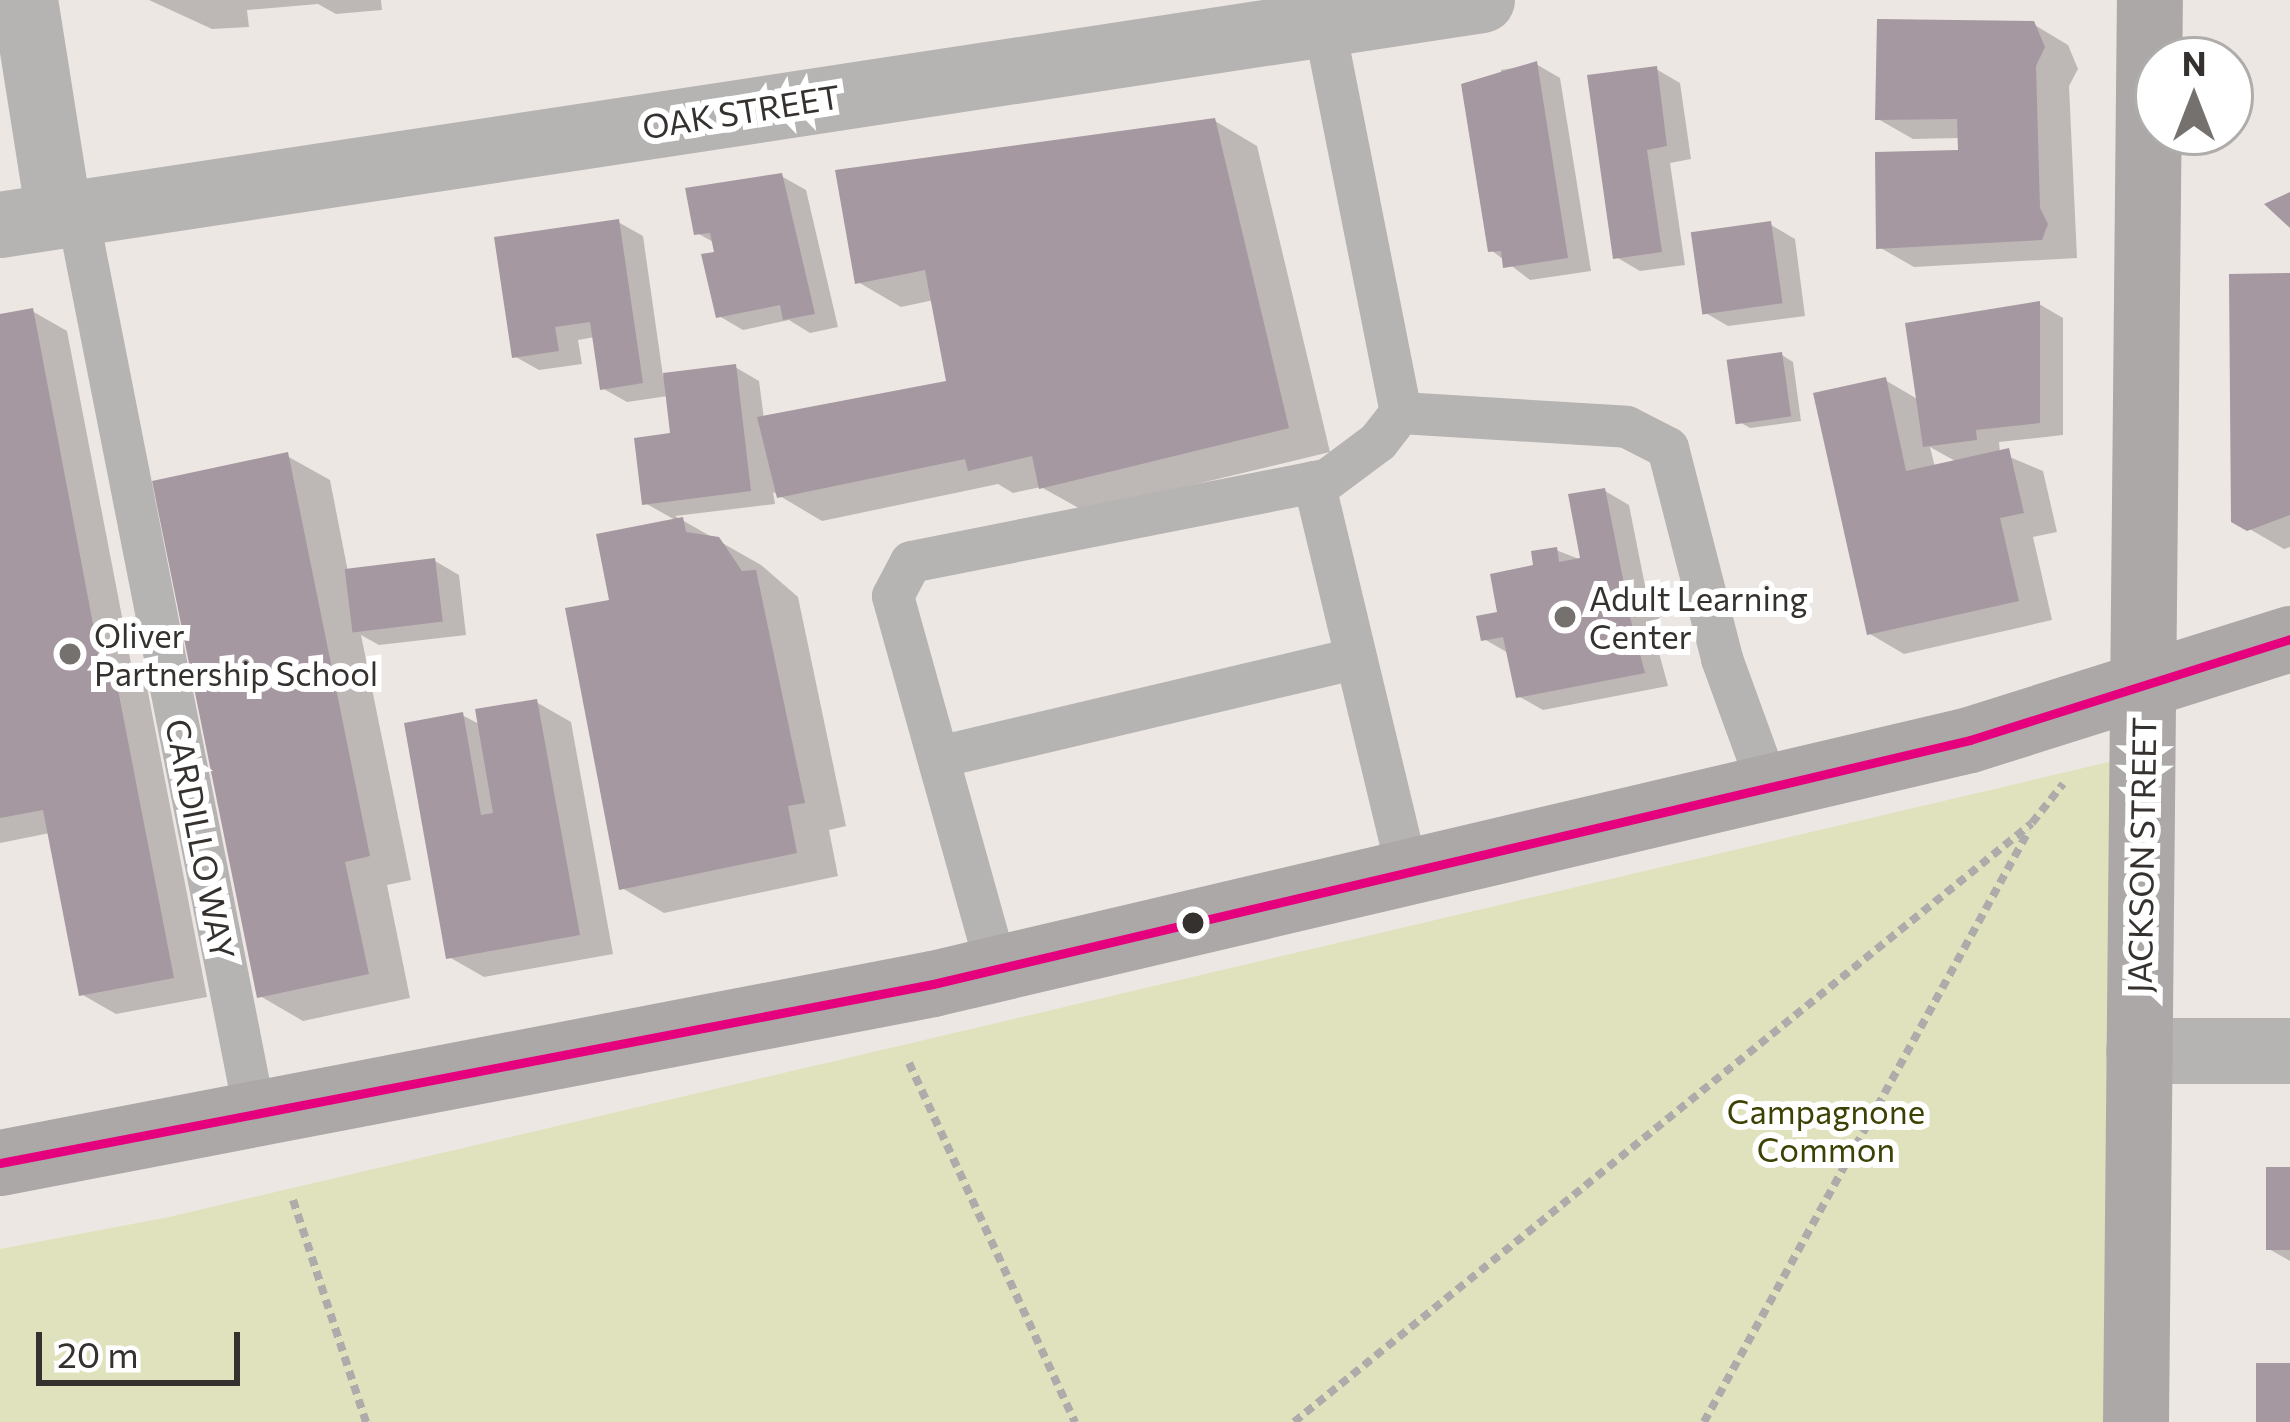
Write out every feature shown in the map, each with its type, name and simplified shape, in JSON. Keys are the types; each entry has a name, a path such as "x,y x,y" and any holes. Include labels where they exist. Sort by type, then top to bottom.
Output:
{"main road":[{"name":"JACKSON STREET","path":"2136,1422 2150,0"},
{"path":"0,1163 997,969 1970,740 2290,639"}],"street":[{"path":"25,0 45,217"},
{"name":"OAK STREET","path":"45,217 1482,0"},
{"path":"2139,1051 2290,1051"}],"lane":[{"path":"997,969 893,596 911,562 1314,482 1378,442 1401,412 1324,24"},
{"name":"CARDILLO WAY","path":"45,217 255,1114"},
{"path":"1401,412 1627,428 1668,448 1722,659 1769,788"},
{"path":"1314,482 1408,873"},
{"path":"938,757 1354,659"}],"path":[{"path":"1703,1422 2032,823 2077,767"},
{"path":"1294,1422 2032,823"},
{"path":"909,1063 1075,1422"},
{"path":"292,1200 366,1422"}],"green space":[{"name":"Campagnone Common","path":"2122,759 2115,1422 0,1422 0,1249 169,1217"}],"building":[{"path":"1877,19 2034,21 2045,47 2036,66 2040,208 2048,224 2042,240 1876,249 1875,152 1958,150 1957,119 1875,120"},
{"path":"1537,61 1568,258 1503,268 1501,251 1488,252 1461,84"},
{"path":"1657,66 1667,146 1647,150 1662,252 1613,259 1587,75"},
{"path":"1215,118 1289,428 1039,489 1032,456 968,471 965,459 777,498 757,417 946,381 925,270 855,284 835,170"},
{"path":"782,173 815,314 783,320 780,305 716,318 701,254 714,252 710,233 694,235 685,188"},
{"path":"2290,192 2290,228 2264,204"},
{"path":"619,219 643,383 600,390 590,322 555,327 559,351 512,358 494,237"},
{"path":"1771,221 1783,303 1702,314 1691,232"},
{"path":"2290,273 2290,515 2247,531 2231,522 2229,274"},
{"path":"2040,301 2040,423 1976,430 1977,440 1923,447 1905,323"},
{"path":"33,308 101,666 113,664 174,978 79,996 43,810 0,818 0,314"},
{"path":"1782,352 1791,416 1736,424 1727,360"},
{"path":"736,364 751,491 642,505 634,438 670,433 663,373"},
{"path":"1886,377 1906,471 2009,448 2024,513 2000,518 2019,601 1867,635 1813,393"},
{"path":"288,452 370,856 345,862 369,974 257,998 152,481"},
{"path":"1605,488 1624,584 1642,596 1629,613 1645,673 1516,698 1503,637 1481,641 1476,616 1497,612 1490,574 1533,565 1531,551 1557,547 1559,562 1580,558 1568,494"},
{"path":"683,517 686,532 719,537 742,571 756,570 805,803 788,806 797,853 619,890 565,608 609,600 596,534"},
{"path":"435,558 443,622 352,633 345,569"},
{"path":"537,699 580,935 446,959 404,723 463,712 481,815 493,813 475,709"},
{"path":"2266,1167 2290,1167 2290,1250 2266,1250"},
{"path":"2256,1363 2290,1363 2290,1422 2256,1422"}],"transit line":[{"path":"0,1163 933,984 1970,740 2290,639"}],"place":[{"name":"Adult Learning Center","path":"1565,617"},
{"name":"Oliver Partnership School","path":"70,654"}]}
